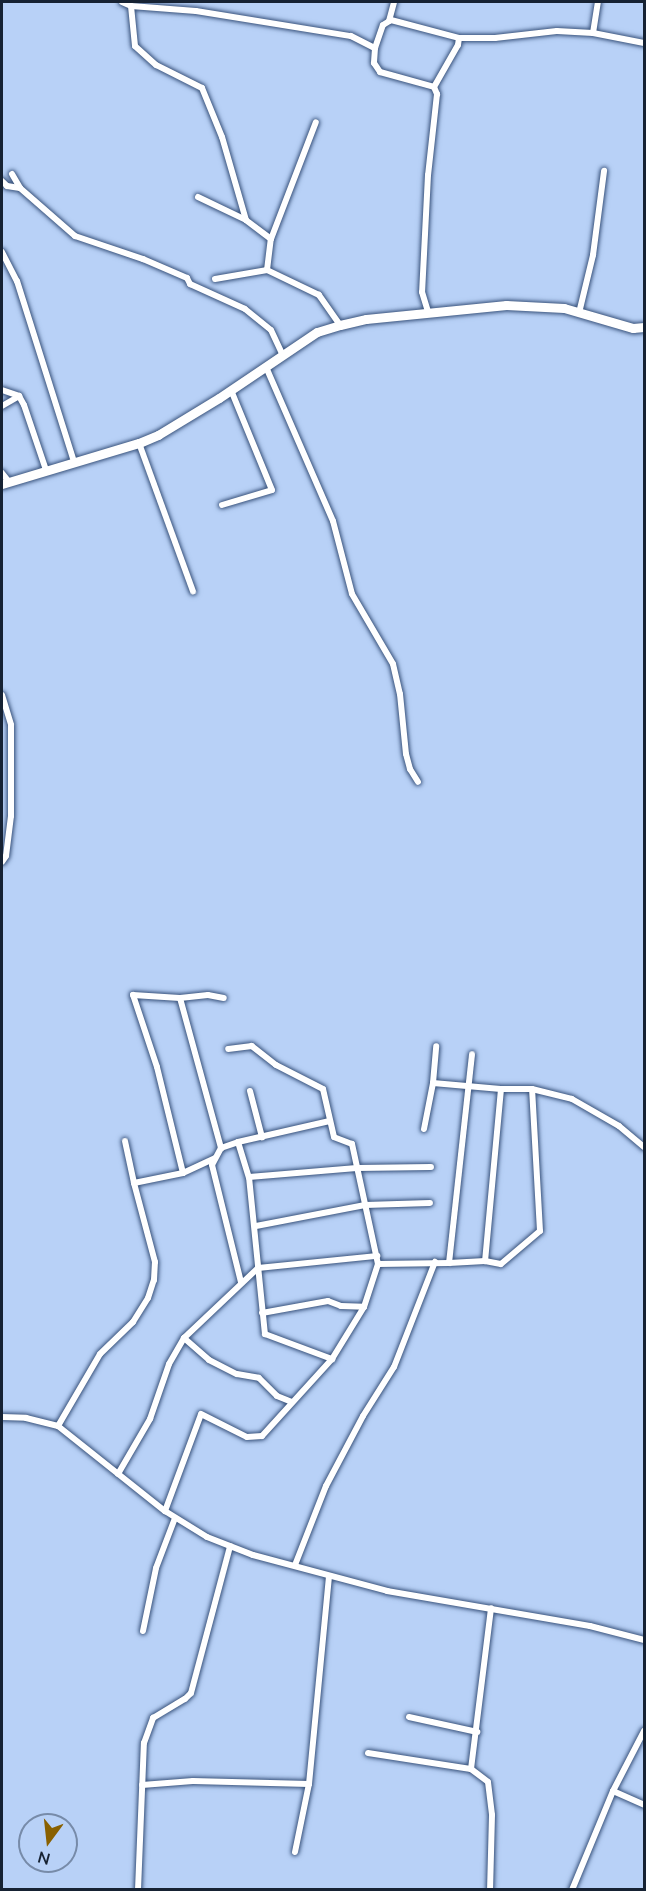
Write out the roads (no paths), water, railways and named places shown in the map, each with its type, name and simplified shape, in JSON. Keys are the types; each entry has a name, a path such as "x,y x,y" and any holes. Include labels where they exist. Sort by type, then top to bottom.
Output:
{"main road":[{"path":"5,483 139,443 231,390 317,332 340,325 428,312 506,305 564,308 633,328 645,327"}],"street":[{"path":"122,2 131,6 196,11 351,36 375,48"},
{"path":"394,2 389,21 383,25 375,48 374,63 380,72 434,87"},
{"path":"593,33 598,2"},
{"path":"131,6 135,46 156,65 202,88 222,137 246,220"},
{"path":"389,21 459,38 495,38 557,31 593,33 645,43"},
{"path":"434,87 458,45 459,38"},
{"path":"428,312 422,292 428,175 437,94 434,87"},
{"path":"267,270 271,239 316,122"},
{"path":"579,313 593,255 604,171"},
{"path":"12,174 20,188 75,236 143,259 187,278 190,284 245,309 271,330 283,356"},
{"path":"2,181 8,186 20,188"},
{"path":"198,198 246,220 271,239"},
{"path":"2,252 17,281 74,462"},
{"path":"215,279 267,270 319,295 340,325"},
{"path":"266,367 333,521 352,594 393,664 400,694 406,754 410,769 418,782"},
{"path":"2,390 19,396"},
{"path":"222,505 272,490 231,390"},
{"path":"2,406 19,396"},
{"path":"19,396 46,470"},
{"path":"139,443 193,591"},
{"path":"2,473 5,483"},
{"path":"2,695 11,725 11,816 6,856 2,862"},
{"path":"183,1173 157,1067 133,995 180,998 207,995 224,998"},
{"path":"180,998 221,1148"},
{"path":"165,1511 201,1414 247,1437 262,1436 332,1359 364,1307 378,1264 352,1144 334,1137 323,1089 276,1065 252,1046 228,1050"},
{"path":"424,1129 433,1083 436,1046"},
{"path":"449,1263 472,1054"},
{"path":"433,1083 501,1089 532,1089 572,1099 620,1126 645,1148"},
{"path":"485,1261 501,1089"},
{"path":"378,1264 485,1261 501,1264 540,1231 532,1089"},
{"path":"250,1091 262,1137"},
{"path":"241,1282 212,1165 216,1157 221,1148 238,1142 330,1121"},
{"path":"58,1426 100,1354 133,1322 148,1298 154,1280 155,1262 125,1141"},
{"path":"238,1142 249,1177 256,1226 265,1334 332,1359"},
{"path":"134,1183 183,1173 216,1157"},
{"path":"249,1177 357,1168 431,1167"},
{"path":"256,1226 365,1205 430,1203"},
{"path":"118,1474 150,1419 169,1364 184,1338 241,1282 258,1268 377,1256"},
{"path":"295,1565 326,1486 363,1416 394,1367 435,1262"},
{"path":"262,1313 328,1301 340,1306 364,1307"},
{"path":"184,1338 209,1360 237,1374 259,1378 277,1396 292,1402"},
{"path":"2,1417 27,1418 58,1426 175,1518 207,1537 253,1556 295,1565 329,1577 440,1602 491,1608 590,1626 645,1640"},
{"path":"143,1631 156,1568 175,1518"},
{"path":"138,1890 144,1743 153,1718 185,1700 191,1693 230,1546"},
{"path":"295,1852 309,1784 329,1577"},
{"path":"471,1769 491,1608"},
{"path":"409,1717 477,1732"},
{"path":"572,1890 613,1791 645,1731"},
{"path":"368,1753 471,1769 488,1782 492,1815 489,1890"},
{"path":"142,1785 193,1781 309,1784"},
{"path":"613,1791 645,1805"}]}
